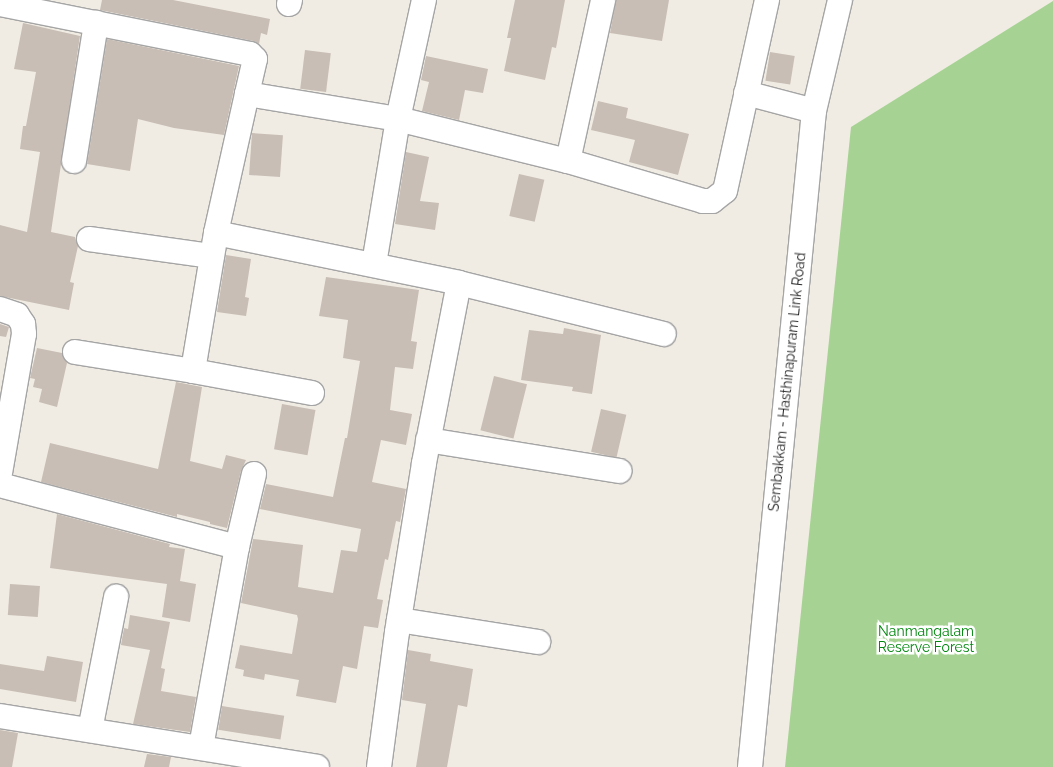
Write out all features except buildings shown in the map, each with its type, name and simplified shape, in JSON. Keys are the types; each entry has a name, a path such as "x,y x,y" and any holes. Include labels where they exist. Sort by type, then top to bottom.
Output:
{"street":[{"path":"374,264 398,120 424,0"},
{"path":"568,162 603,0"},
{"path":"247,94 398,120 568,162 702,201 712,201 725,191 767,0"},
{"name":"Sembakkam - Hasthinapuram Link Road","path":"750,767 814,111 840,0"},
{"path":"0,4 250,54 255,59 214,244 193,372"},
{"path":"74,161 96,23"},
{"path":"746,93 814,111"},
{"path":"89,238 214,244 374,264 664,334"},
{"path":"379,767 399,620 428,440 459,283"},
{"path":"0,309 16,315 23,324 24,334 0,473"},
{"path":"75,352 312,393"},
{"path":"428,440 620,471"},
{"path":"201,747 237,547 254,474"},
{"path":"0,485 237,547"},
{"path":"90,730 116,597"},
{"path":"399,620 538,642"},
{"path":"0,716 317,767"}],"green space":[{"name":"Nanmangalam Reserve Forest","path":"1053,1 1053,767 785,767 851,127"}]}
